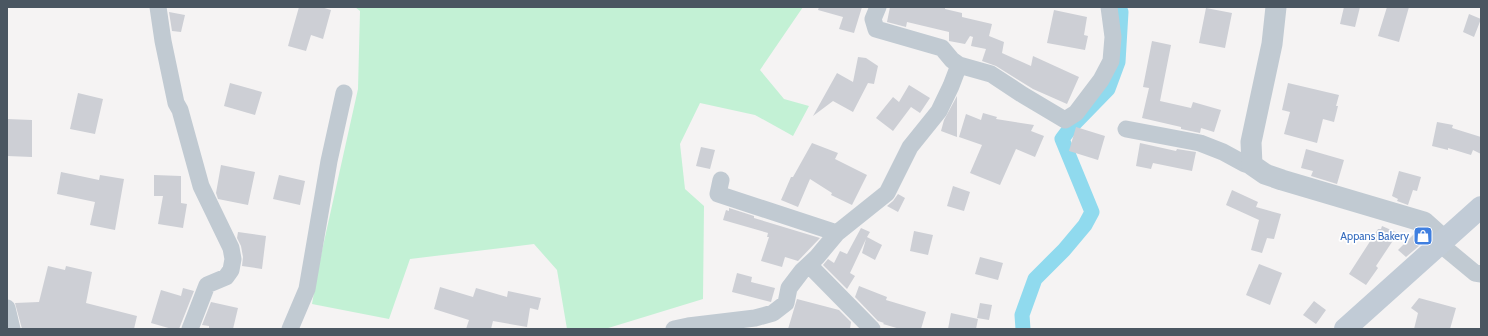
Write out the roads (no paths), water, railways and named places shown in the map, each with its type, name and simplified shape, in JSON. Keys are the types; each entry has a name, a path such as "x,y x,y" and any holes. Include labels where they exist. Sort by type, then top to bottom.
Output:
{"main road":[{"path":"1345,329 1481,207"}],"street":[{"path":"158,7 162,41 176,103 180,110 201,186 231,248 233,259 231,270 226,277 207,285 190,329"},
{"path":"878,7 873,19 876,29 942,48 958,65 991,74 1065,120 1073,116 1101,80 1111,61 1113,37 1109,7"},
{"path":"1252,165 1251,142 1272,44 1276,7"},
{"path":"674,329 688,326 744,324 773,313 786,303 789,288 802,271 837,233 887,193 910,147 939,111 951,86 958,65"},
{"path":"290,329 307,289 329,161 344,93"},
{"path":"1126,129 1200,143 1223,152 1245,164 1252,165 1265,174 1282,180 1424,222 1442,242 1475,273 1481,274"},
{"path":"721,180 718,194 837,233"},
{"path":"809,265 872,329"},
{"path":"7,308 12,329"}],"waterway":[{"path":"1023,329 1022,315 1035,279 1064,250 1085,225 1092,212 1062,139 1071,127 1108,89 1118,62 1121,12 1119,7"}],"place":[{"name":"Appans Bakery","path":"1423,236"}]}
